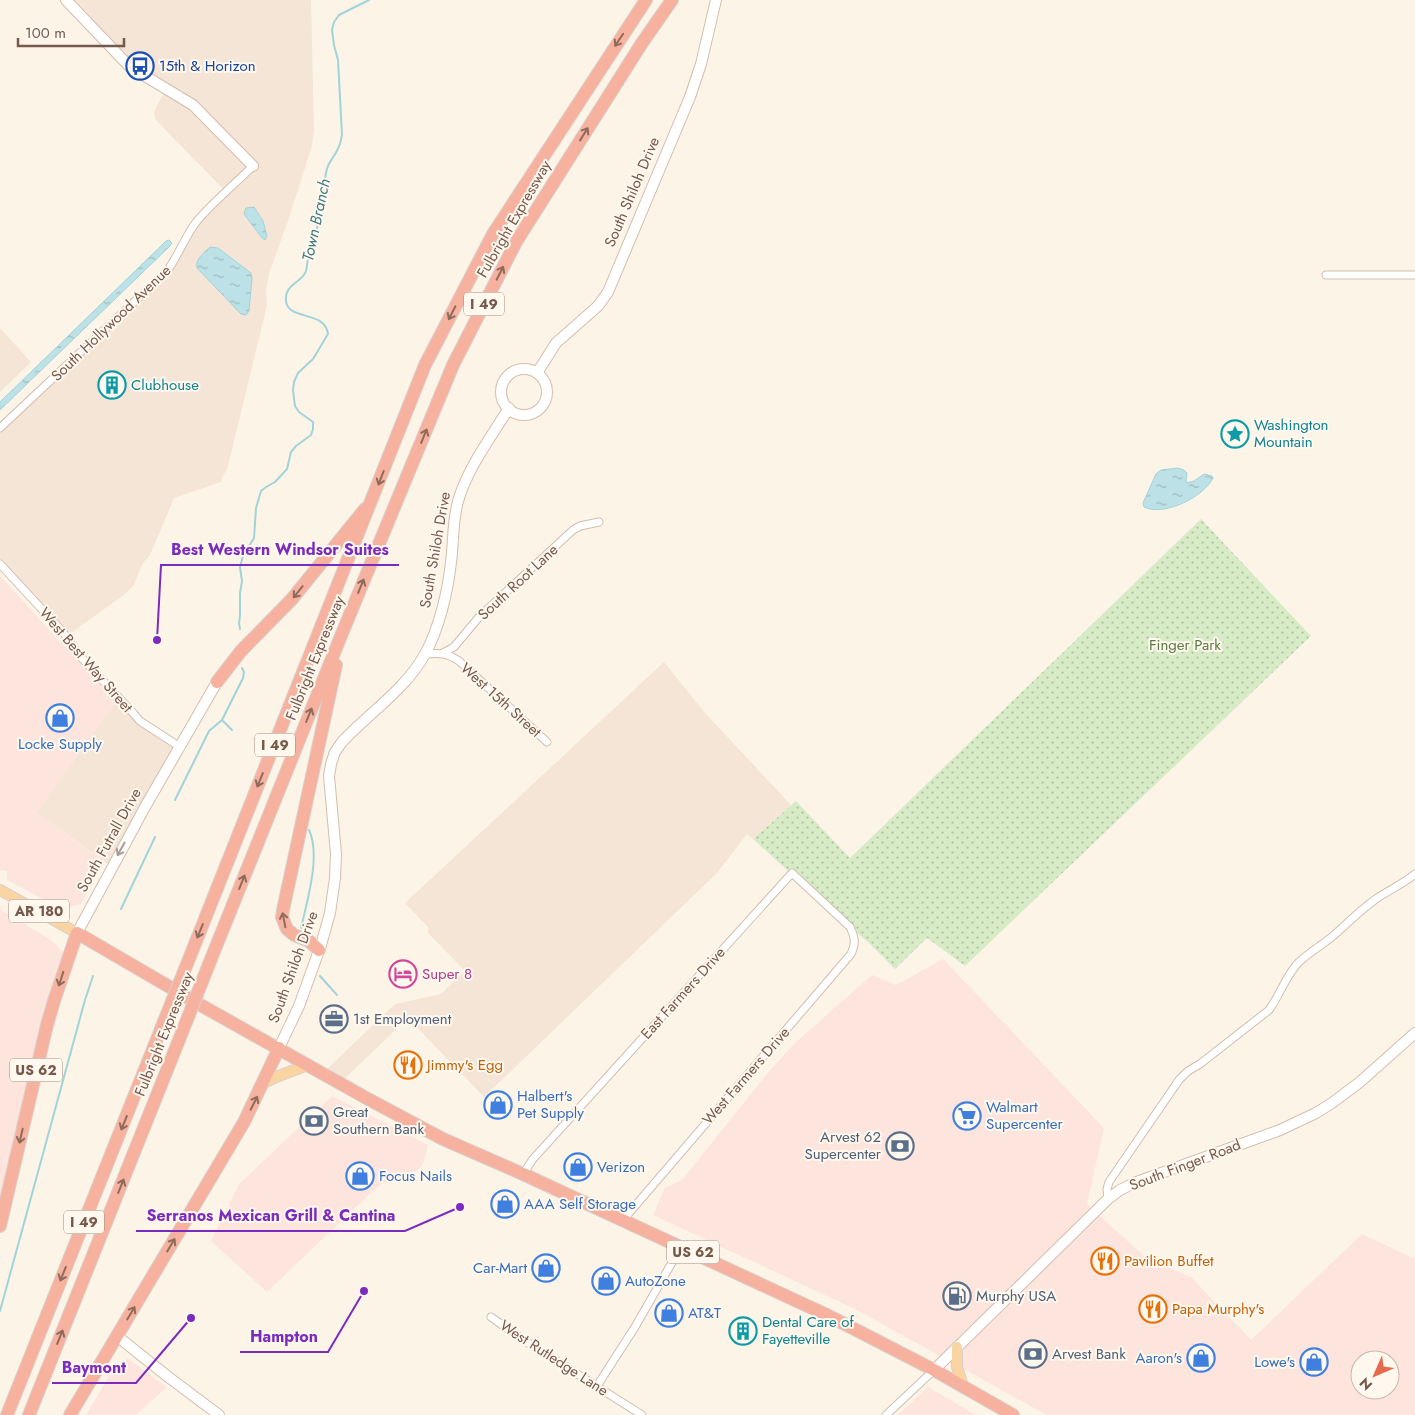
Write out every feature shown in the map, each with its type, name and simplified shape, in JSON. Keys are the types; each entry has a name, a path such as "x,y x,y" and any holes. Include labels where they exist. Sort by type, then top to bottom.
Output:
{"highway":[{"name":"Fulbright Expressway","path":"7,1415 425,365 493,234 646,0"},
{"name":"Fulbright Expressway","path":"29,1415 343,631 453,365 516,242 642,43 672,0"},
{"path":"217,682 241,651 292,599 373,499"},
{"path":"319,950 309,941 290,933 284,924 283,910 343,631"},
{"name":"US 62","path":"77,933 308,1065 443,1139 523,1174 841,1322 934,1370 1013,1415"},
{"name":"South Futrall Drive","path":"0,1226 2,1208 47,1024 77,933"},
{"name":"South Shiloh Drive","path":"70,1415 232,1144 264,1083 279,1048"}],"main road":[{"name":"AR 180","path":"0,890 77,933"},
{"path":"264,1083 308,1065"},
{"path":"957,1347 957,1367 963,1386"}],"street":[{"path":"66,0 130,67 193,105 253,166"},
{"name":"South Shiloh Drive","path":"537,373 556,343 598,306 608,292 690,97 701,64 716,0"},
{"name":"South Hollywood Avenue","path":"0,428 166,271 175,260 197,221 253,166"},
{"path":"1326,275 1415,275"},
{"path":"516,370 530,370 537,373 546,385 547,393 541,407 535,412 528,414 512,412 508,408 501,393 505,379 516,370"},
{"name":"South Shiloh Drive","path":"279,1048 299,1006 330,914 336,854 329,778 330,764 342,742 400,687 426,654 438,623 448,582 454,522 459,499 470,472 508,408"},
{"name":"South Root Lane","path":"443,653 454,647 472,624 490,606 573,530 588,523 599,522"},
{"name":"West Best Way Street","path":"0,564 63,632 79,655 140,721 180,746"},
{"path":"426,654 443,653"},
{"name":"West 15th Street","path":"443,653 459,661 547,742"},
{"name":"South Futrall Drive","path":"77,933 145,807 217,682"},
{"name":"East Farmers Drive","path":"523,1174 532,1159 792,873 850,927"},
{"path":"1108,1199 1107,1189 1109,1182 1179,1080 1188,1071 1269,1010 1299,962 1320,947 1377,898 1415,874"},
{"name":"West Farmers Drive","path":"623,1220 851,954 855,946 850,927"},
{"name":"South Finger Road","path":"934,1370 1108,1199 1120,1190 1134,1183 1280,1130 1316,1112 1354,1088 1415,1033"},
{"path":"597,1386 635,1328 674,1259 679,1246"},
{"name":"West Rutledge Lane","path":"491,1317 522,1339 642,1415"},
{"path":"117,1336 219,1415"},
{"path":"886,1415 934,1370"}],"shaded area":[{"path":"66,0 311,0 314,130 312,146 269,273 266,292 267,305 227,470 221,482 174,498 150,555 143,563 133,586 66,637 0,564 0,428 167,271 190,232 226,192 155,119 154,112 166,89 146,77"},
{"path":"0,328 31,362 0,392"},
{"path":"0,576 59,641 66,637 119,698 37,812 103,861 81,904 71,908 67,906 62,909 7,880 7,871 0,871"},
{"path":"664,662 705,713 791,805 753,839 747,834 717,873 484,1097 408,1018 340,1083 323,1073 395,1004 441,994 465,971 428,933 428,927 405,903"},
{"path":"119,698 140,721 180,747 112,867 37,812"},
{"path":"0,909 52,941 63,952 0,1197"},
{"path":"943,959 1104,1128 1087,1204 1146,1258 1191,1277 1251,1340 1362,1234 1415,1259 1415,1415 1047,1415 855,1309 653,1215 665,1188 682,1180 766,1075 795,1043 872,975 896,985"},
{"path":"332,1096 428,1145 424,1161 421,1167 409,1176 383,1183 376,1188 267,1292 211,1241 239,1184"},
{"path":"127,1358 167,1387 136,1415 86,1415 110,1375"},
{"path":"928,1387 976,1415 898,1415"}],"green space":[{"name":"Finger Park","path":"1201,519 1311,636 965,966 927,938 895,969 868,942 753,839 796,801 850,858"}],"water":[{"path":"254,207 263,221 267,236 265,240 244,214 246,208"},
{"path":"169,240 172,243 170,246 0,410 0,402"},
{"path":"210,247 218,248 251,273 249,311 246,315 241,314 197,268 199,259"},
{"path":"1178,468 1187,473 1187,483 1194,481 1204,474 1213,478 1201,492 1182,503 1162,509 1144,507 1143,503 1156,474 1161,470"}],"waterway":[{"name":"Town Branch","path":"240,629 242,581 240,567 243,556 254,538 256,508 261,491 275,482 287,469 291,452 311,435 313,429 313,422 299,412 295,406 294,382 298,373 313,359 328,334 320,322 314,318 299,314 288,307 286,295 290,287 306,271 317,231 327,170 338,149 342,135 338,60 332,30 334,22 339,15 369,0"},
{"path":"175,800 209,731 222,720 243,678 244,672 242,668"},
{"path":"223,721 232,730"},
{"path":"301,928 312,879 314,852 309,830"},
{"path":"121,909 155,837"},
{"path":"0,1311 93,976"},
{"path":"320,976 337,995"}],"place":[{"name":"15th & Horizon","path":"140,66"},
{"name":"Clubhouse","path":"112,385"},
{"name":"Washington Mountain","path":"1235,434"},
{"name":"Best Western Windsor Suites","path":"157,640"},
{"name":"Locke Supply","path":"60,718"},
{"name":"Super 8","path":"403,974"},
{"name":"1st Employment","path":"334,1019"},
{"name":"Jimmy's Egg","path":"408,1065"},
{"name":"Halbert's Pet Supply","path":"498,1105"},
{"name":"Walmart Supercenter","path":"967,1116"},
{"name":"Great Southern Bank","path":"314,1121"},
{"name":"Arvest 62 Supercenter","path":"900,1146"},
{"name":"Verizon","path":"578,1167"},
{"name":"Focus Nails","path":"360,1176"},
{"name":"AAA Self Storage","path":"505,1204"},
{"name":"Serranos Mexican Grill & Cantina","path":"460,1207"},
{"name":"Pavilion Buffet","path":"1105,1261"},
{"name":"Car-Mart","path":"546,1268"},
{"name":"AutoZone","path":"606,1281"},
{"name":"Hampton","path":"364,1291"},
{"name":"Murphy USA","path":"957,1296"},
{"name":"Papa Murphy's","path":"1153,1309"},
{"name":"AT&T","path":"669,1313"},
{"name":"Baymont","path":"191,1318"},
{"name":"Dental Care of Fayetteville","path":"743,1331"},
{"name":"Arvest Bank","path":"1033,1354"},
{"name":"Aaron's","path":"1201,1358"},
{"name":"Lowe's","path":"1314,1362"}]}
